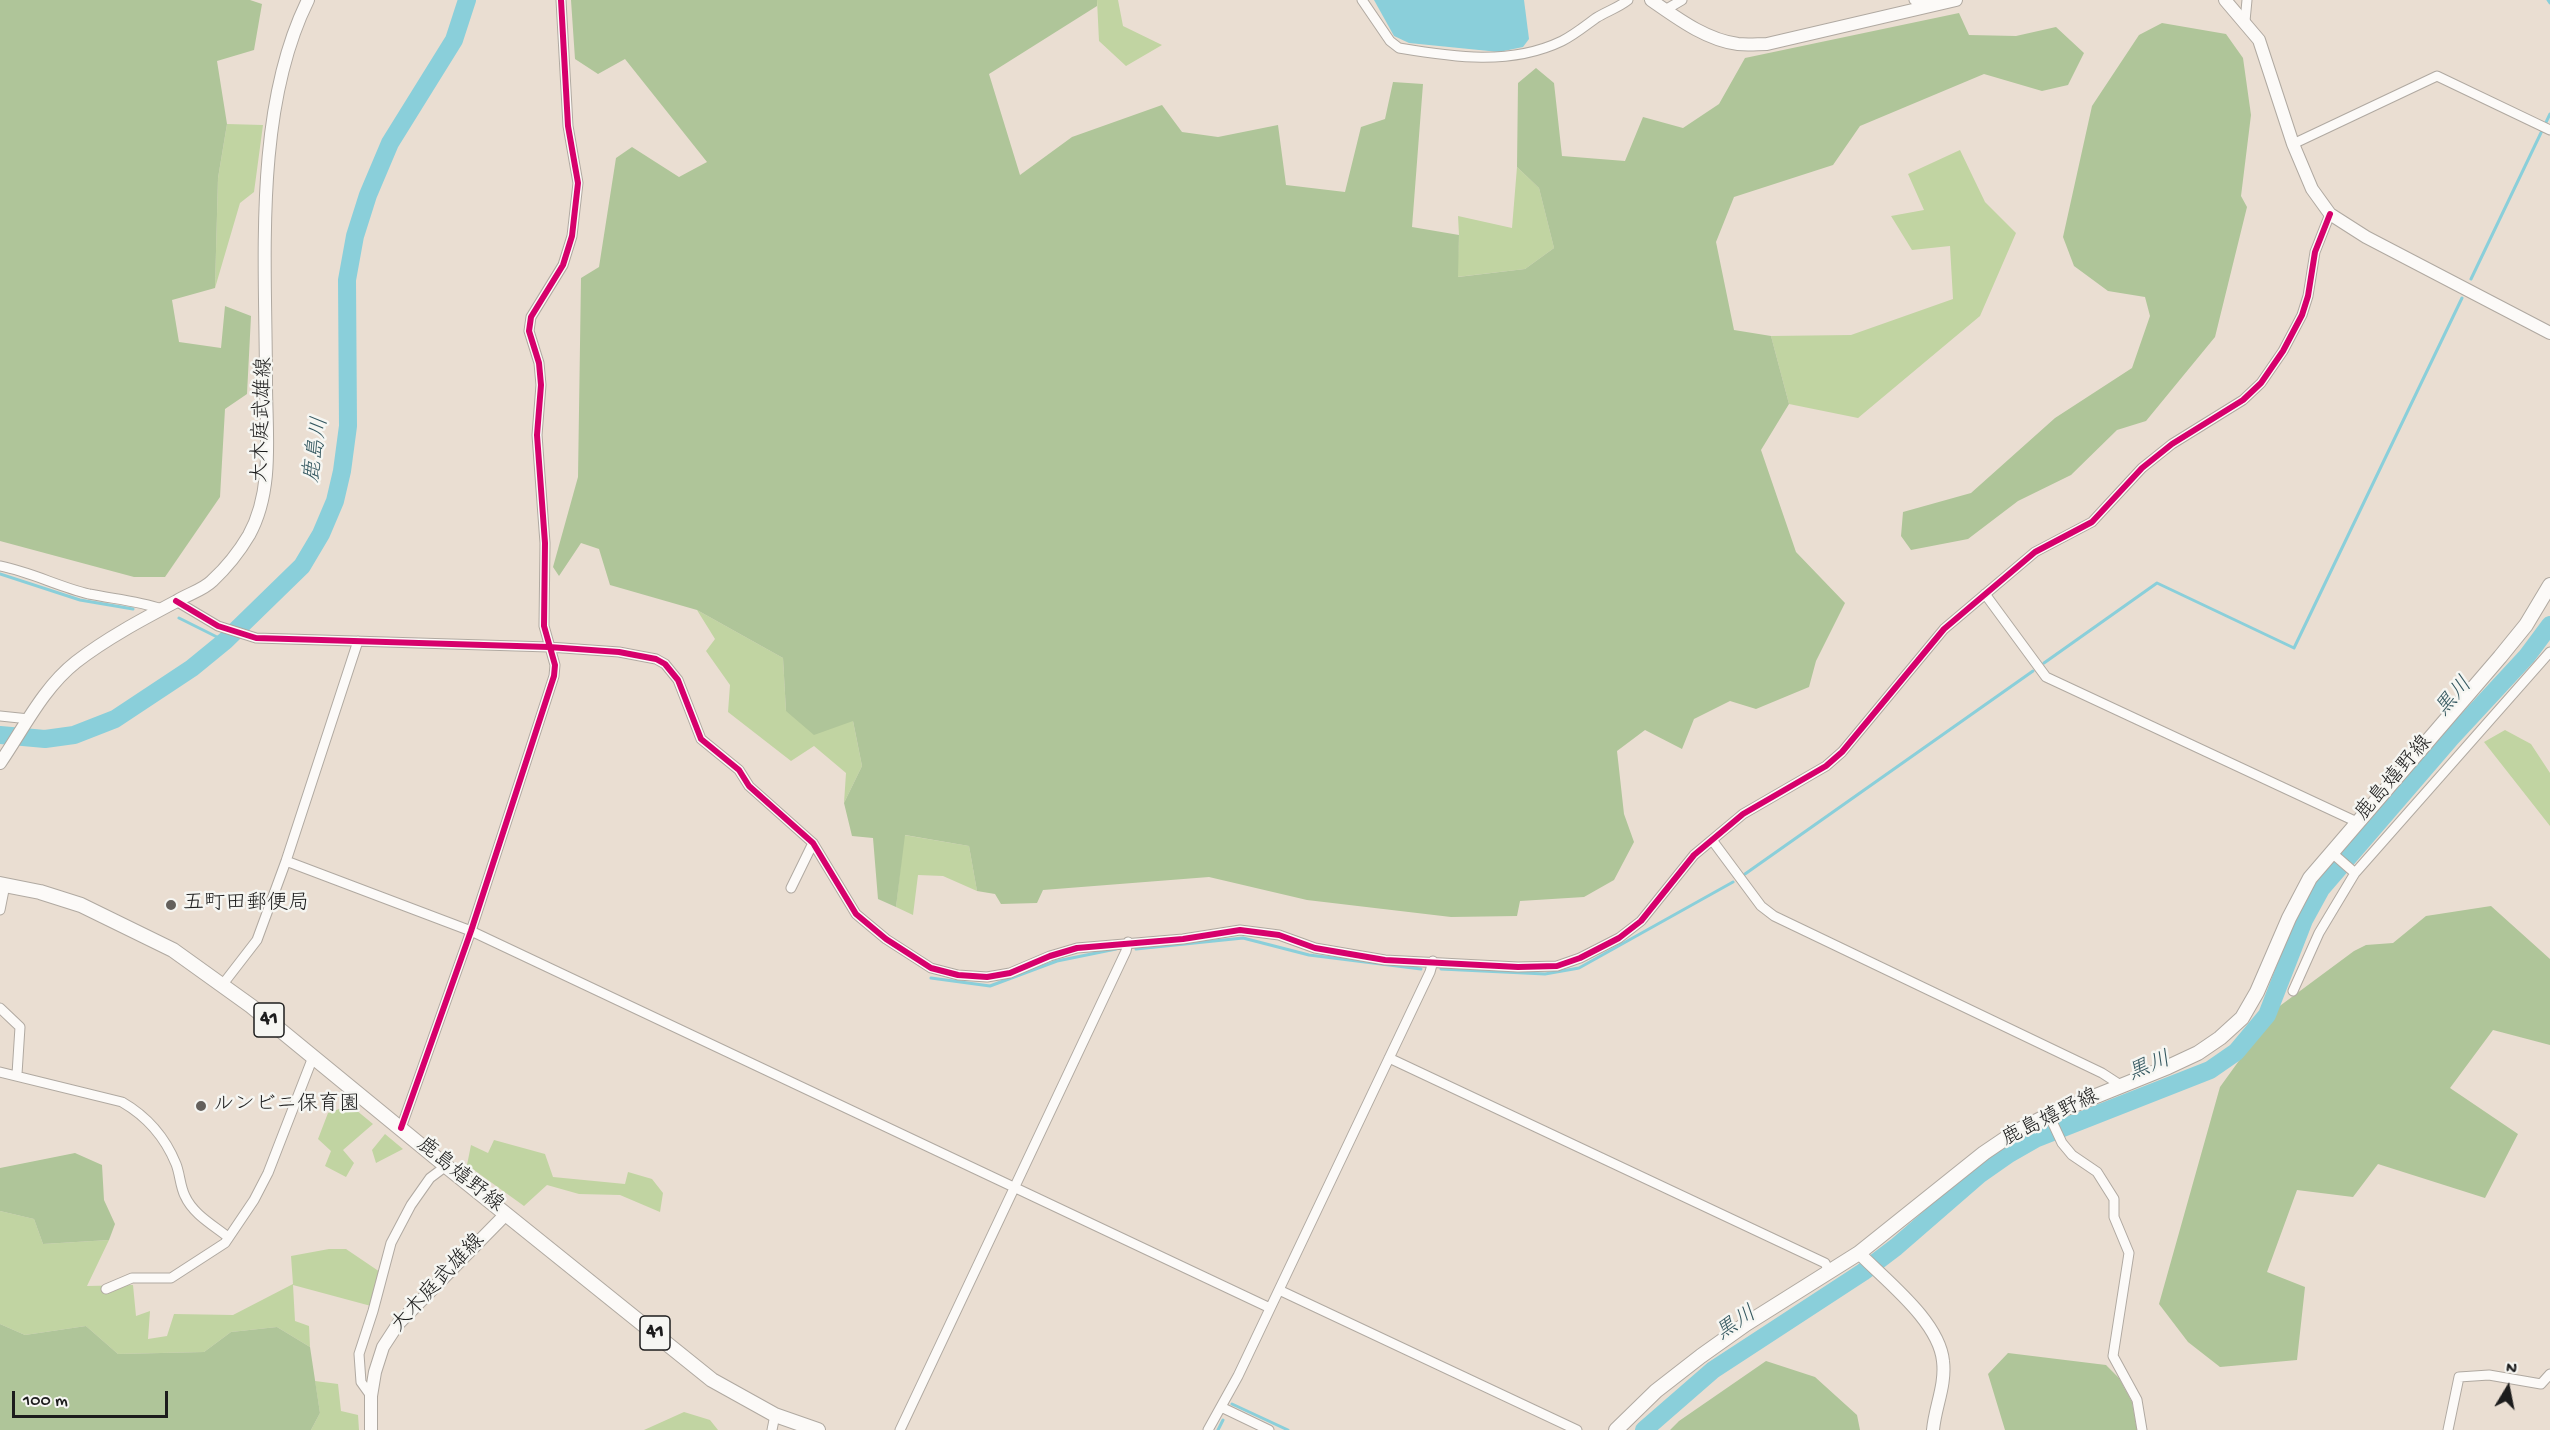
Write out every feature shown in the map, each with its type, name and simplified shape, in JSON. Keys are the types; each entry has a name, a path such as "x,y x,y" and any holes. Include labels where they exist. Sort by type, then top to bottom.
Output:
{"main road":[{"name":"大木庭武雄線","path":"3,758 48,688 75,663 101,644 211,583 232,560 249,534 260,506 267,465 266,294 269,150 274,107 288,52 308,0"},
{"path":"1651,0 1709,35 1738,44 1767,44 1956,0"},
{"path":"2225,0 2259,40 2293,144 2312,189 2330,214 2366,237 2550,333"},
{"name":"鹿島嬉野線","path":"1616,1430 1656,1391 1701,1356 1859,1253 2015,1131 2198,1053 2242,1018 2257,992 2289,918 2310,878 2334,855 2357,822 2500,657 2526,625 2549,590"},
{"name":"鹿島嬉野線","path":"2,884 40,892 81,905 173,950 223,984 712,1380 775,1415 818,1430"},
{"name":"大木庭武雄線","path":"371,1430 371,1396 375,1372 383,1347 398,1324 506,1214"},
{"path":"1859,1253 1926,1321 1938,1343 1943,1361 1943,1382 1933,1430"}],"street":[{"path":"401,1128 471,931 548,697 555,665 544,626 545,543 537,435 541,385 539,363 529,331 531,316 563,265 572,236 578,183 568,126 561,0"},
{"path":"1362,0 1390,41 1399,48 1497,58 1516,57 1561,42 1628,0"},
{"path":"1665,10 1683,0"},
{"path":"1914,0 1932,6"},
{"path":"2245,21 2247,0"},
{"path":"2293,144 2437,76 2549,130"},
{"path":"176,601 218,626 256,638 549,647 619,652 656,659 665,664 678,680 701,739 739,770 749,786 813,843 856,914 886,939 931,968 958,975 987,977 1010,972 1077,948 1183,939 1240,930 1279,935 1315,948 1385,960 1518,967 1557,966 1580,958 1619,938 1641,921 1694,855 1743,814 1826,766 1842,752 1932,641 1985,594 2035,552 2092,522 2142,468 2172,444 2243,400 2261,383 2283,351 2302,315 2316,252 2330,214"},
{"path":"0,566 16,569 87,594 140,602 162,609"},
{"path":"1985,594 2046,678 2357,822"},
{"path":"223,984 257,940 286,861 358,640"},
{"path":"2293,991 2319,933 2353,871 2550,652"},
{"path":"0,716 29,719"},
{"path":"1712,840 1761,906 1774,916 2102,1073 2122,1086"},
{"path":"791,888 813,843"},
{"path":"2334,855 2353,871"},
{"path":"286,861 471,931 1270,1308"},
{"path":"0,910 2,884"},
{"path":"900,1430 1121,962 1128,942"},
{"path":"1208,1430 1279,1290 1430,972 1433,961"},
{"path":"0,1008 20,1027 17,1074"},
{"path":"106,1289 132,1278 171,1278 225,1244 254,1200 268,1173 313,1057"},
{"path":"1389,1058 1825,1263 1829,1271"},
{"path":"0,1072 17,1074 123,1102 136,1110 164,1137 185,1196 198,1214 228,1237"},
{"path":"2049,1115 2062,1143 2072,1155 2097,1172 2114,1199 2114,1218 2129,1253 2113,1356 2136,1400 2142,1430"},
{"path":"371,1396 361,1382 359,1354 391,1243 417,1196 430,1178 446,1166"},
{"path":"1279,1290 1577,1430"},
{"path":"2448,1430 2459,1377 2489,1376 2541,1384 2550,1374"},
{"path":"1221,1407 1269,1430"},
{"path":"772,1430 775,1415"}],"green space":[{"path":"0,0 250,0 262,4 254,50 217,61 227,124 218,178 215,288 172,300 179,342 221,348 225,306 251,316 247,394 225,409 220,497 165,577 134,577 0,541"},
{"path":"571,0 1097,0 1097,6 989,74 1020,175 1072,137 1162,105 1182,132 1218,137 1278,125 1286,185 1345,192 1361,127 1385,119 1393,82 1423,84 1412,227 1459,235 1458,277 1525,269 1554,248 1539,188 1517,167 1518,83 1536,68 1554,83 1562,156 1625,161 1643,117 1683,128 1719,104 1745,58 1959,13 1969,35 2016,36 2056,27 2084,53 2068,85 2042,91 1984,74 1860,126 1833,165 1734,197 1716,242 1734,330 1771,336 1789,404 1761,450 1796,552 1845,603 1816,661 1809,687 1756,709 1730,701 1694,719 1682,749 1645,730 1617,751 1624,814 1634,842 1614,880 1584,897 1520,901 1517,916 1451,917 1307,900 1209,877 1043,890 1037,903 1001,904 995,894 977,891 969,846 905,835 896,907 878,899 873,838 852,836 844,803 862,766 853,721 814,735 786,711 783,658 697,610 610,585 599,549 581,543 559,576 553,567 578,477 581,278 599,267 616,158 632,147 679,177 707,162 625,59 598,74 575,59"},
{"path":"1097,0 1118,0 1123,26 1162,45 1126,66 1099,41"},
{"path":"2162,23 2226,34 2243,58 2251,115 2241,196 2247,207 2215,337 2146,421 2117,430 2071,475 2018,501 1968,539 1911,550 1901,536 1903,512 1971,493 2055,418 2132,368 2150,316 2145,297 2108,291 2074,266 2063,237 2092,106 2139,35"},
{"path":"227,124 263,125 254,192 240,203 215,288 218,178"},
{"path":"1960,150 1985,202 2016,233 1980,316 1858,418 1789,404 1771,336 1851,335 1953,299 1950,246 1912,250 1891,216 1924,210 1908,174"},
{"path":"1517,167 1539,188 1554,248 1525,269 1457,277 1458,216 1512,228"},
{"path":"697,610 783,658 786,711 853,721 862,766 844,803 846,773 814,746 791,761 728,712 730,685 706,651 715,639"},
{"path":"2505,730 2531,744 2550,773 2550,826 2484,742"},
{"path":"904,835 969,846 977,891 943,876 918,875 913,915 896,907"},
{"path":"2491,906 2550,959 2550,1045 2493,1030 2450,1088 2518,1134 2485,1198 2378,1164 2353,1197 2297,1190 2267,1272 2305,1287 2297,1360 2220,1367 2188,1342 2159,1304 2220,1087 2277,1008 2354,951 2366,945 2393,943 2426,916"},
{"path":"350,1105 373,1124 343,1150 354,1163 346,1177 325,1166 331,1151 318,1139 328,1113"},
{"path":"385,1134 403,1149 376,1163 372,1150"},
{"path":"494,1140 545,1154 553,1177 625,1184 628,1172 652,1179 663,1193 660,1212 620,1195 579,1194 547,1185 524,1206 467,1165 471,1145 488,1153"},
{"path":"75,1153 102,1165 104,1200 115,1224 109,1240 43,1244 34,1219 0,1211 0,1168"},
{"path":"0,1211 34,1219 43,1244 109,1240 87,1286 133,1285 136,1316 150,1311 148,1339 167,1336 174,1314 233,1315 293,1284 291,1256 329,1249 346,1249 380,1272 371,1306 293,1285 295,1321 309,1326 310,1347 277,1327 231,1332 204,1352 118,1354 86,1326 25,1335 0,1324"},
{"path":"0,1324 25,1335 86,1326 118,1354 204,1352 231,1332 277,1327 310,1347 320,1413 311,1430 0,1430"},
{"path":"2008,1353 2106,1365 2119,1378 2132,1402 2137,1430 2005,1430 1988,1374"},
{"path":"1766,1361 1815,1377 1857,1415 1860,1430 1670,1430 1679,1421"},
{"path":"315,1381 338,1384 341,1411 358,1415 359,1430 311,1430 320,1413"},
{"path":"684,1412 710,1420 718,1430 644,1430"}],"water":[{"path":"1374,0 1524,0 1529,39 1523,47 1499,52 1409,43 1394,36"}],"waterway":[{"name":"鹿島川","path":"0,735 45,739 74,735 115,719 192,668 225,641 302,566 321,534 335,501 342,471 348,426 347,280 355,236 368,195 390,143 454,40 467,0"},
{"path":"2471,279 2550,114"},
{"path":"2044,663 2157,583 2294,648 2462,298"},
{"path":"0,574 80,600 133,609"},
{"path":"179,618 225,641"},
{"name":"黒川","path":"1644,1430 1713,1370 1863,1272 1896,1247 1979,1175 2009,1154 2037,1138 2210,1070 2236,1052 2267,1015 2304,920 2321,889 2451,738 2527,656 2550,625"},
{"path":"1745,874 2033,671"},
{"path":"1441,969 1545,974 1579,968 1733,882"},
{"path":"1136,949 1243,938 1309,955 1421,969"},
{"path":"931,978 990,986 1057,961 1116,949"},
{"path":"1232,1404 1288,1430"},
{"path":"1218,1430 1223,1420"}],"cycle path":[{"path":"401,1128 471,931 554,676 555,665 544,626 545,543 537,435 541,385 539,363 529,331 531,317 563,265 572,236 578,183 568,126 561,0"},
{"path":"176,601 218,626 256,638 549,647 619,652 656,659 665,664 678,680 701,739 739,770 749,786 813,843 856,914 886,939 931,968 958,975 987,977 1010,973 1050,956 1077,948 1183,939 1240,930 1279,935 1315,948 1385,960 1518,967 1557,966 1580,958 1619,938 1641,921 1694,855 1743,814 1826,766 1842,752 1944,629 2035,552 2092,522 2142,468 2172,444 2243,400 2261,383 2283,351 2302,315 2308,296 2315,252 2330,214"}],"place":[{"name":"五町田郵便局","path":"171,905"},
{"name":"ルンビニ保育園","path":"201,1106"}]}
